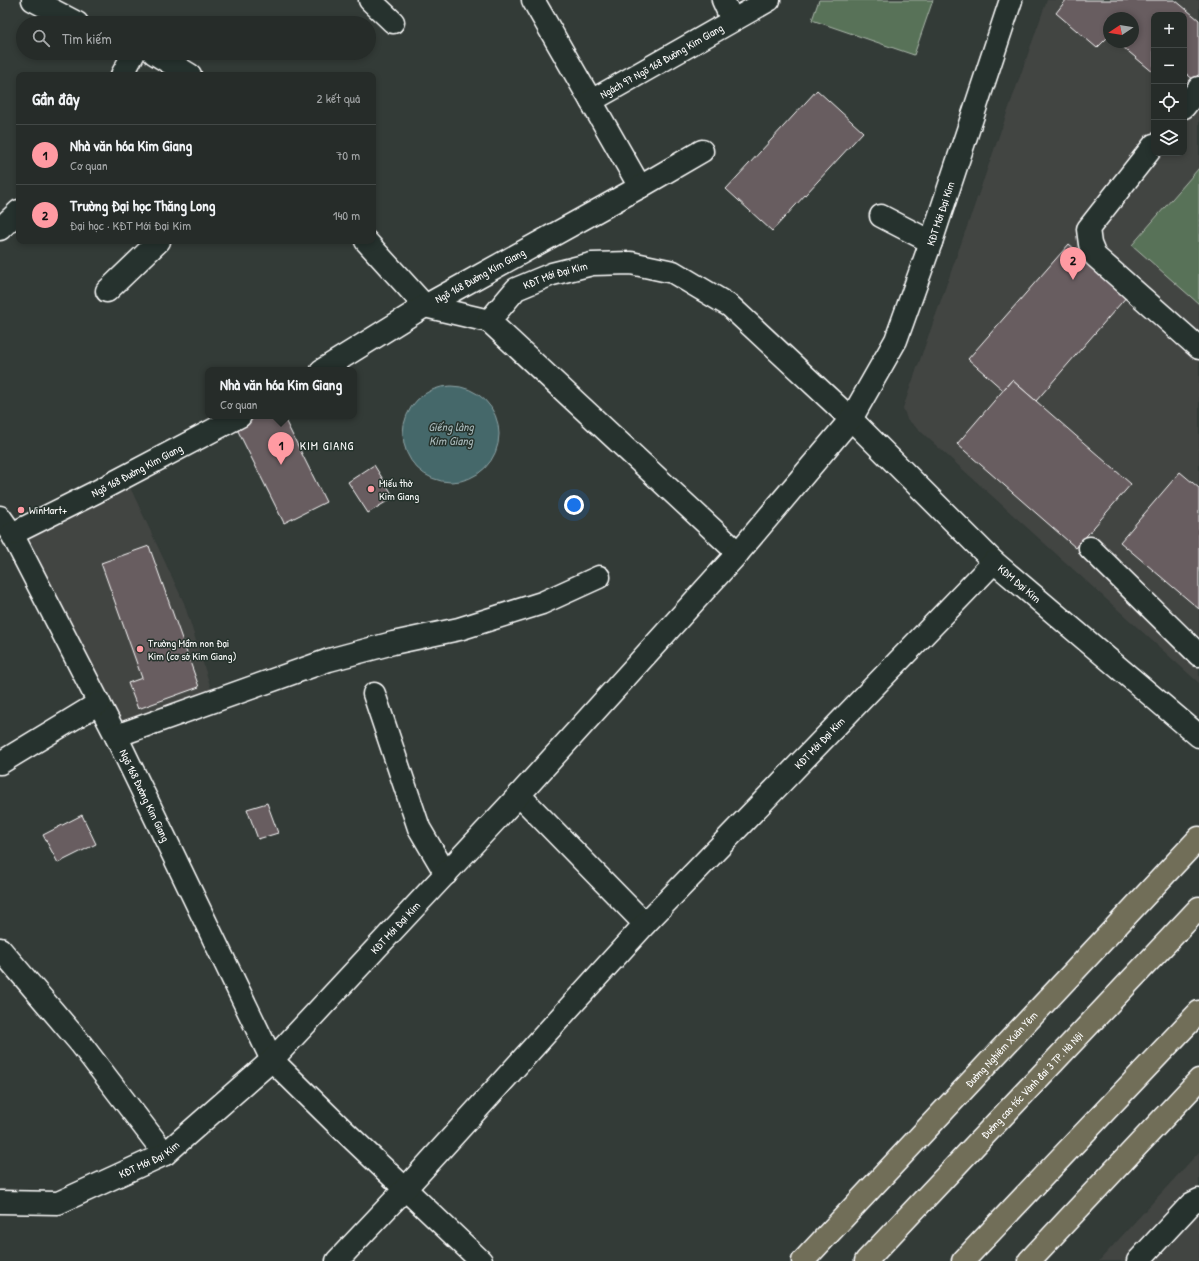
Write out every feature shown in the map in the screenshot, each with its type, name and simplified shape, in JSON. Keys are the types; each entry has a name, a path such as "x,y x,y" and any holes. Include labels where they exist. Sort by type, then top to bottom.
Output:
{"main road":[{"name":"Đường Nghiêm Xuân Yêm","path":"803,1261 1199,838"},
{"name":"Đường cao tốc Vành đai 3 TP. Hà Nội","path":"866,1261 1199,908"},
{"path":"963,1261 1199,1012"},
{"path":"1029,1261 1199,1080"}],"street":[{"path":"33,0 64,16"},
{"name":"Ngách 97 Ngõ 168 Đường Kim Giang","path":"533,0 640,187"},
{"name":"Ngách 97 Ngõ 168 Đường Kim Giang","path":"723,0 732,20"},
{"name":"Ngách 97 Ngõ 168 Đường Kim Giang","path":"591,101 769,0"},
{"name":"KĐT Mới Đại Kim","path":"0,1202 58,1203 166,1154 272,1060 519,795 738,553 851,419 896,340 931,242 1011,0"},
{"path":"378,2 393,22"},
{"path":"124,72 130,60"},
{"path":"165,60 185,72"},
{"path":"1187,103 1199,88"},
{"path":"1151,149 1088,229 1090,244 1095,256 1199,348"},
{"name":"Ngõ 168 Đường Kim Giang","path":"327,367 426,306 702,151"},
{"path":"0,229 16,213"},
{"path":"881,216 931,242"},
{"path":"107,291 156,244"},
{"path":"369,244 426,306 489,321 738,553"},
{"name":"KĐT Mới Đại Kim","path":"489,321 516,288 552,274 592,264 630,263 672,272 730,306 851,419"},
{"name":"Ngõ 168 Đường Kim Giang","path":"234,419 96,492 6,526 116,736 272,1060"},
{"name":"KĐM Đại Kim","path":"851,419 994,562 1199,736"},
{"path":"1090,548 1199,655"},
{"name":"KĐT Mới Đại Kim","path":"337,1261 406,1189 645,924 994,562"},
{"path":"116,736 329,660 393,643 459,629 542,603 599,577"},
{"path":"374,694 419,828 446,874"},
{"path":"0,762 99,703"},
{"path":"519,795 645,924"},
{"path":"0,949 81,1044 166,1154"},
{"path":"272,1060 482,1261"},
{"path":"1138,1261 1191,1204 1199,1200"}],"shaded area":[{"path":"1047,0 1199,0 1199,683 907,419 903,408"},
{"name":"Trường Mầm non Đại Kim (cơ sở Kim Giang)","path":"128,483 184,603 213,695 119,727 28,536"},
{"path":"1199,1152 1199,1261 1099,1261"}],"green space":[{"path":"819,0 933,0 914,55 812,20"},
{"path":"1199,168 1199,304 1132,245"}],"water":[{"name":"Giếng làng Kim Giang","path":"451,386 469,390 485,400 495,416 499,434 495,452 485,468 469,478 451,482 433,478 417,468 407,452 403,434 407,416 417,400 433,390"}],"building":[{"path":"1066,0 1175,0 1199,20 1199,74 1194,80 1187,74 1187,12 1151,12 1151,70 1124,48 1139,48 1139,12 1103,12 1103,42 1097,48 1056,13"},
{"path":"817,90 863,132 772,231 726,189"},
{"path":"1069,244 1128,295 1036,401 1012,380 1003,390 968,359"},
{"path":"1012,380 1131,484 1076,548 957,444"},
{"path":"252,419 284,419 326,502 284,523 236,427"},
{"name":"Miếu thờ Kim Giang","path":"374,465 394,497 368,513 348,482"},
{"path":"1180,472 1199,488 1199,609 1120,542"},
{"path":"149,546 199,687 138,709 128,683 142,678 101,563"},
{"path":"267,803 278,833 258,839 247,809"},
{"path":"82,815 96,844 58,863 43,835"}],"place":[{"name":"Trường Đại học Thăng Long","path":"1073,280"},
{"name":"Nhà văn hóa Kim Giang","path":"281,465"},
{"name":"Miếu thờ Kim Giang","path":"371,489"},
{"name":"WinMart+","path":"21,510"},
{"name":"Trường Mầm non Đại Kim (cơ sở Kim Giang)","path":"140,649"}],"district":[{"name":"KIM GIANG","path":"327,445"}]}
